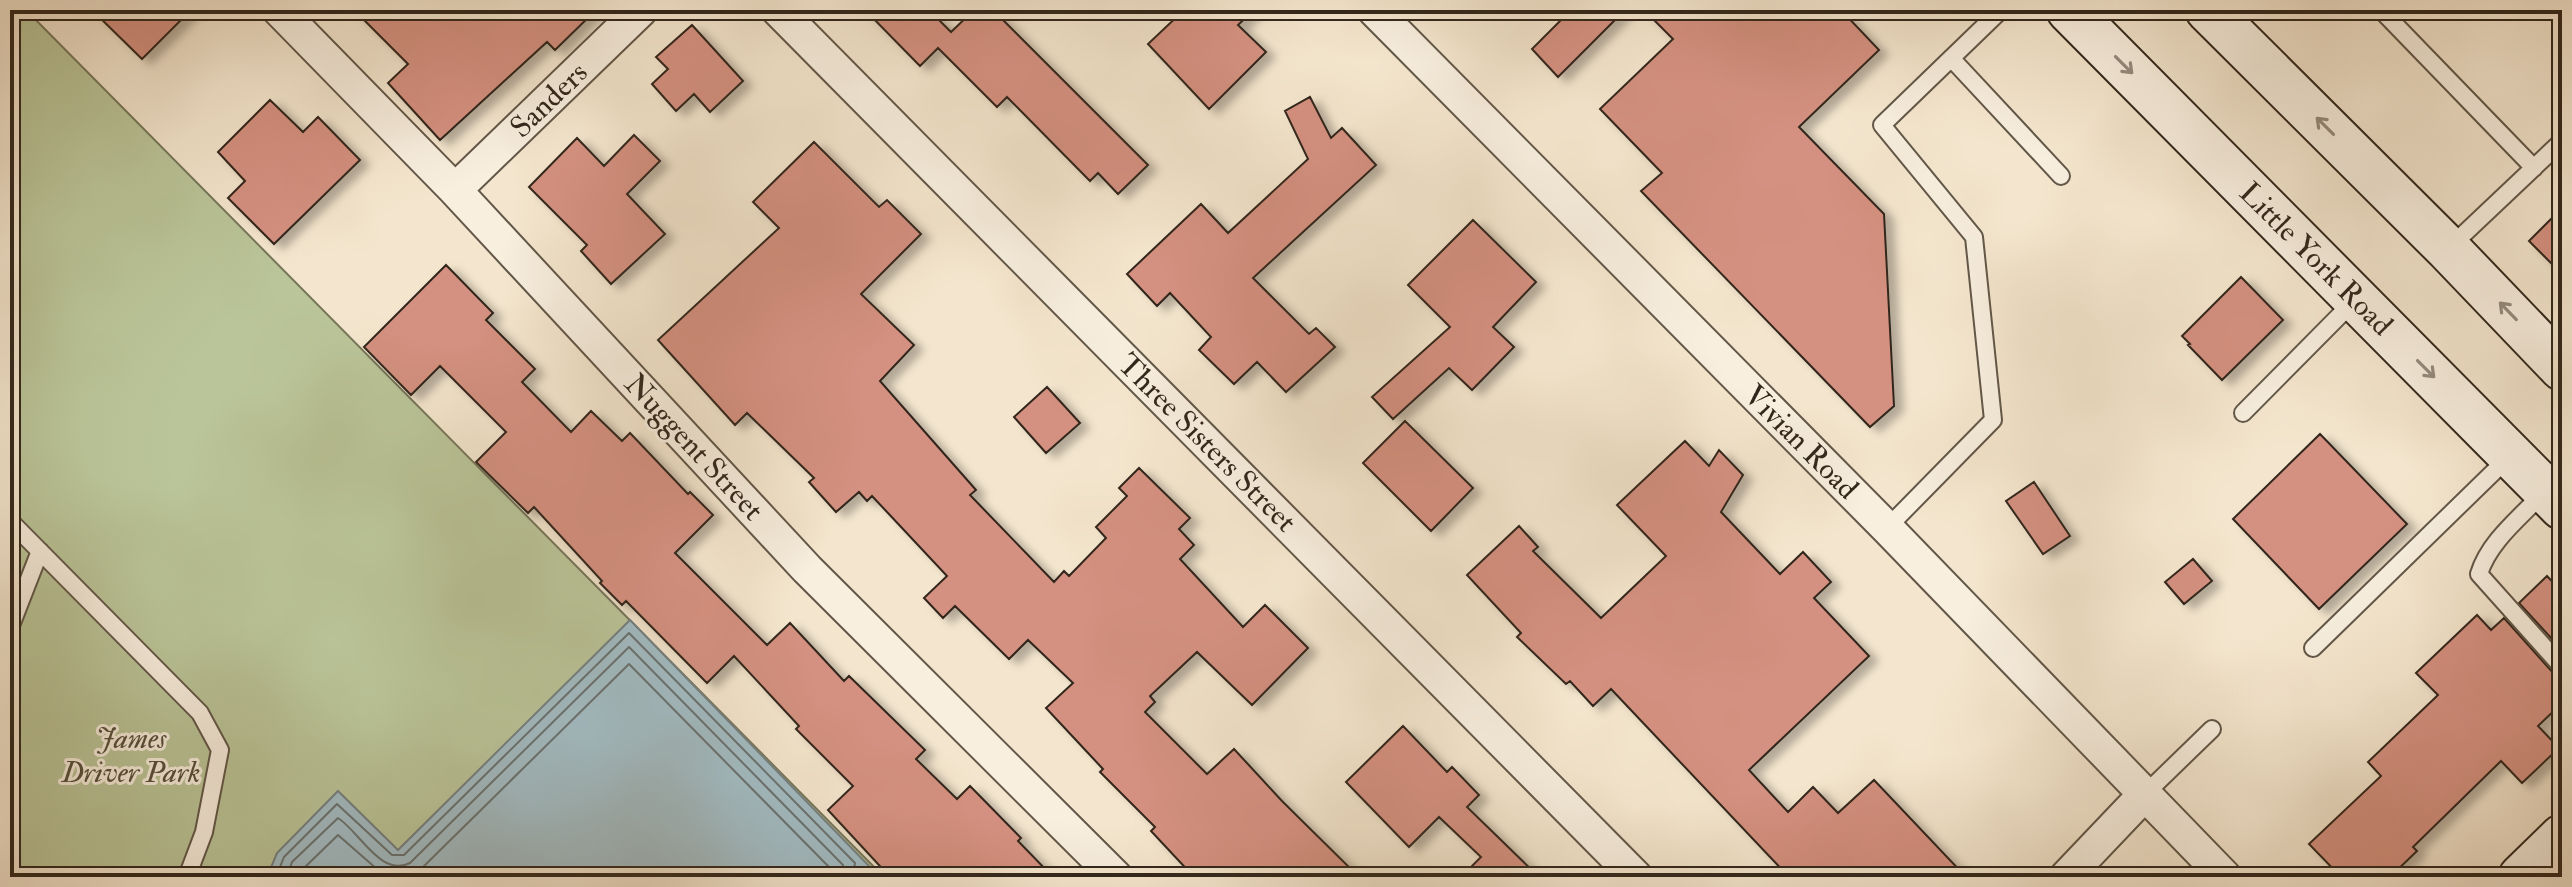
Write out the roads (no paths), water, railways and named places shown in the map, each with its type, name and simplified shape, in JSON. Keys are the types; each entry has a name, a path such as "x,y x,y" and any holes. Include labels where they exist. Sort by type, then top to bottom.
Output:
{"main road":[{"name":"Little York Road","path":"2069,10 2554,499"},
{"path":"2208,10 2448,249 2562,368"},
{"path":"2521,877 2562,837"}],"street":[{"name":"Nuggent Street","path":"279,10 455,190 807,569 1116,877"},
{"name":"Sanders","path":"455,190 641,10"},
{"name":"Three Sisters Street","path":"778,10 1636,877"},
{"name":"Vivian Road","path":"1374,10 1887,528 2225,877"},
{"path":"2066,877 2144,795"}],"lane":[{"path":"1887,528 1993,420 1974,237 1882,125 2001,10"},
{"path":"2381,10 2534,168"},
{"path":"1951,58 2061,176"},
{"path":"2448,249 2562,141"},
{"path":"2243,413 2356,299"},
{"path":"2313,648 2511,455"},
{"path":"2554,499 2502,536 2483,560 2479,574 2562,667"},
{"path":"10,521 200,713 220,750 204,832 187,877"},
{"path":"10,628 40,551"},
{"path":"2144,795 2212,729"}],"water":[{"path":"630,620 869,866 858,877 267,877 277,853 338,791 398,850"}],"park label":[{"name":"James Driver Park","path":"131,755"}]}
